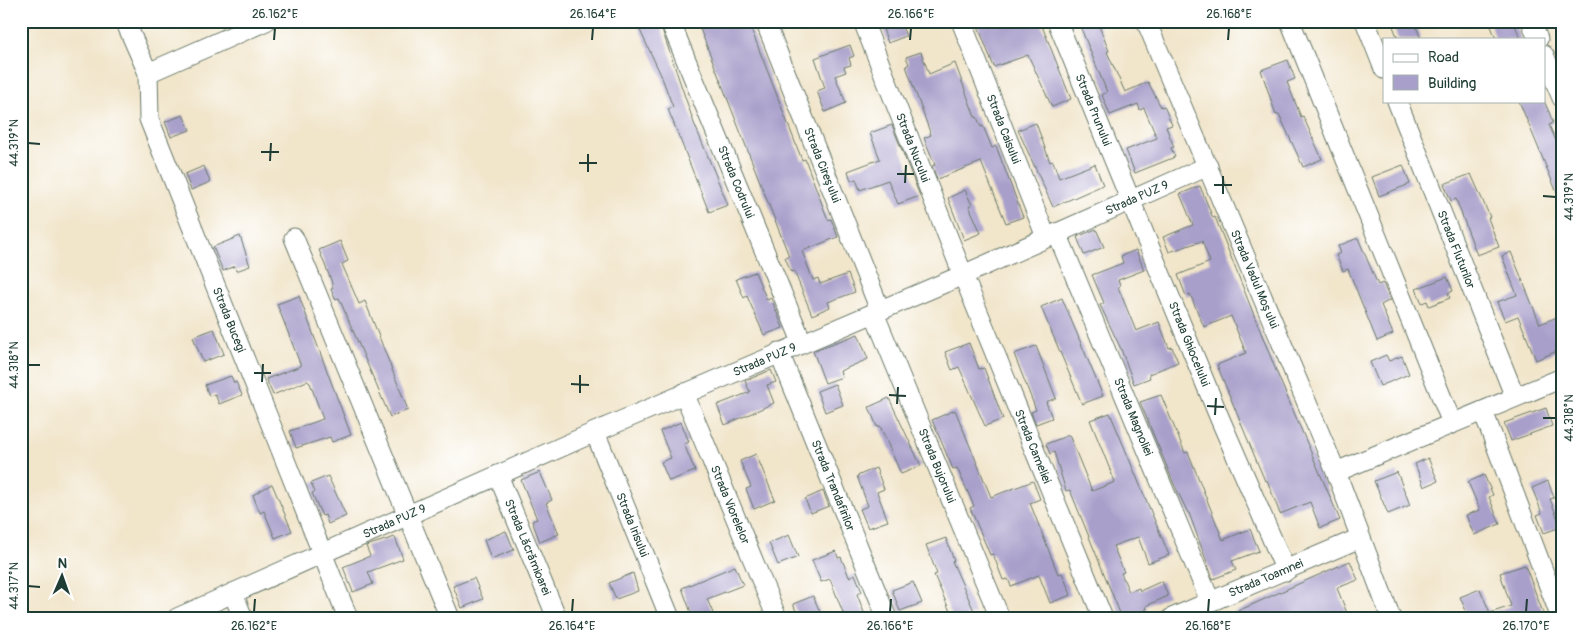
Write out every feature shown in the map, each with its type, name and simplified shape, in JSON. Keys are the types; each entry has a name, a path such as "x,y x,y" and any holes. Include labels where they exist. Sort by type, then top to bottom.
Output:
{"street":[{"name":"Strada Bucegi","path":"125,21 148,73 149,119 348,618"},
{"path":"148,73 266,21"},
{"name":"Strada Codrului","path":"670,21 802,342"},
{"name":"Strada Cireșului","path":"765,21 877,311"},
{"name":"Strada Nucului","path":"863,21 963,275"},
{"name":"Strada Caisului","path":"961,21 1051,235"},
{"name":"Strada Prunului","path":"1057,21 1130,200"},
{"name":"Strada Vadul Moșului","path":"1146,21 1336,472 1391,618"},
{"path":"1290,21 1452,423"},
{"path":"1365,21 1383,66"},
{"path":"1531,21 1538,38"},
{"path":"1546,60 1562,98"},
{"name":"Strada Fluturilor","path":"1397,102 1515,397"},
{"name":"Strada PUZ 9","path":"177,618 595,432 802,342 963,275 1208,166"},
{"name":"Strada Ghiocelului","path":"1130,200 1286,570"},
{"name":"Strada Magnoliei","path":"1051,235 1210,601"},
{"path":"294,238 450,618"},
{"name":"Strada Cameliei","path":"963,275 1103,618"},
{"name":"Strada Bujorului","path":"877,311 1000,618"},
{"name":"Strada Trandafirilor","path":"779,352 887,618"},
{"path":"1336,472 1562,378"},
{"name":"Strada Viorelelor","path":"684,393 777,618"},
{"path":"1482,411 1561,618"},
{"name":"Strada Irisului","path":"595,432 670,618"},
{"name":"Strada Lăcrămioarei","path":"498,475 557,618"},
{"name":"Strada Toamnei","path":"1172,618 1360,538"},
{"path":"233,593 244,618"}],"building":[{"path":"645,21 659,21 694,123 728,205 709,212 668,109 673,107 661,75 637,24"},
{"path":"697,21 748,21 802,160 805,159 828,220 831,219 838,237 802,251 813,280 818,278 820,284 848,274 855,292 828,302 830,307 812,315 794,271 791,272 785,257 789,256"},
{"path":"894,21 900,21 906,36 888,43 882,26"},
{"path":"976,21 1040,21 1071,99 1052,107 1028,55 994,67"},
{"path":"1078,21 1097,21 1109,51 1107,52 1125,92 1148,82 1161,107 1164,106 1172,125 1166,127 1174,147 1171,148 1175,157 1135,173 1126,150 1157,138 1144,108 1140,110 1138,104 1110,115 1102,95 1107,92"},
{"path":"1391,21 1414,21 1421,38 1398,38"},
{"path":"1489,21 1513,21 1521,38 1496,38"},
{"path":"850,45 854,56 849,58 851,65 844,67 846,72 835,76 846,103 825,112 817,91 825,88 815,58"},
{"path":"921,52 929,74 955,63 975,117 977,117 981,127 983,126 992,148 996,146 1023,217 1006,223 981,162 937,179 932,166 935,165 924,138 931,135 906,66 909,64 906,57"},
{"path":"1288,60 1295,79 1287,82 1301,117 1303,116 1322,159 1303,167 1279,114 1276,115 1261,70"},
{"path":"1519,102 1544,102 1549,112 1553,123 1549,125 1562,154 1562,205"},
{"path":"183,115 190,130 171,137 165,122"},
{"path":"1036,123 1050,162 1053,161 1059,178 1095,164 1103,185 1053,207 1018,130"},
{"path":"892,125 920,196 898,204 888,180 860,190 856,179 851,181 848,171 880,159 870,133"},
{"path":"1403,165 1410,184 1379,196 1372,177"},
{"path":"204,166 210,182 191,190 185,174"},
{"path":"1471,174 1490,217 1488,218 1499,247 1477,255 1456,199 1451,201 1444,184"},
{"path":"1200,186 1213,218 1215,217 1277,373 1340,520 1320,528 1310,502 1280,514 1267,480 1265,481 1217,365 1246,353 1231,316 1204,327 1190,294 1186,296 1178,275 1210,262 1202,241 1169,252 1163,237 1193,225 1180,194"},
{"path":"965,190 972,205 969,206 981,233 964,240 948,198"},
{"path":"1096,229 1104,247 1084,255 1077,237"},
{"path":"240,236 250,266 236,271 235,266 223,271 213,247"},
{"path":"1358,238 1378,285 1383,283 1390,300 1381,305 1393,334 1377,341 1348,269 1343,271 1336,255 1341,253 1338,246"},
{"path":"340,241 348,261 342,264 359,304 365,301 408,410 390,417 339,298 335,299 331,289 333,288 331,280 319,250"},
{"path":"1136,250 1144,270 1118,280 1120,286 1118,287 1136,331 1159,322 1169,348 1172,347 1178,362 1149,374 1150,378 1134,384 1121,349 1100,305 1104,303 1092,275 1123,263 1121,256"},
{"path":"1511,252 1540,324 1562,315 1562,349 1536,360 1518,316 1505,321 1497,302 1517,295 1502,256"},
{"path":"755,272 767,300 771,298 783,328 764,335 747,296 744,298 736,279"},
{"path":"1447,277 1453,291 1448,293 1450,298 1429,306 1427,301 1422,303 1416,289"},
{"path":"299,296 351,435 332,442 330,437 296,448 290,431 323,419 310,383 307,381 273,395 266,379 301,366 277,304"},
{"path":"1062,298 1103,396 1082,404 1041,307"},
{"path":"214,329 224,354 203,362 193,337"},
{"path":"858,334 868,359 840,371 842,377 825,383 813,351"},
{"path":"969,343 979,369 984,368 1003,419 985,426 959,367 952,370 945,352"},
{"path":"1036,346 1056,398 1046,402 1052,418 1036,424 1031,412 1036,410 1014,354"},
{"path":"1386,355 1389,361 1402,356 1409,374 1380,386 1370,362"},
{"path":"771,370 776,382 767,385 774,403 725,425 717,405 750,392 745,381"},
{"path":"231,376 242,395 219,404 215,394 209,396 205,385"},
{"path":"835,384 843,405 825,412 817,391"},
{"path":"1161,395 1185,453 1188,452 1223,540 1250,529 1259,551 1232,561 1236,570 1213,579 1189,513 1174,484 1140,402"},
{"path":"889,398 921,466 901,474 880,426 877,427 869,407"},
{"path":"1546,408 1552,426 1511,441 1504,423"},
{"path":"955,410 991,497 1033,481 1040,499 1030,503 1058,574 1062,573 1071,595 1050,603 1039,575 1011,586 1008,579 1003,580 993,554 990,555 970,508 974,506 957,468 953,469 932,420"},
{"path":"1110,413 1169,555 1148,563 1138,537 1113,546 1124,572 1121,573 1129,592 1139,588 1140,591 1162,581 1168,596 1146,606 1147,609 1126,618 1122,618 1070,490 1066,491 1054,452 1050,454 1046,444 1069,435 1092,491 1115,482 1090,420"},
{"path":"681,422 689,442 684,444 695,471 669,481 661,462 671,458 660,431"},
{"path":"756,454 775,500 754,509 746,489 751,487 740,461"},
{"path":"1428,458 1438,481 1424,487 1415,464"},
{"path":"876,468 884,489 877,492 888,521 868,528 860,509 868,506 857,476"},
{"path":"540,472 552,500 546,503 559,534 540,542 532,521 537,519 521,480"},
{"path":"1397,472 1410,505 1388,514 1374,481"},
{"path":"1484,475 1493,495 1489,497 1500,524 1474,535 1466,515 1480,510 1468,482"},
{"path":"328,476 346,516 328,524 325,515 322,516 312,493 315,492 311,483"},
{"path":"1548,481 1554,498 1550,499 1561,527 1544,533 1537,515 1542,513 1532,488"},
{"path":"272,484 292,531 275,538 264,511 260,513 253,495"},
{"path":"823,491 829,506 811,513 805,499"},
{"path":"506,531 514,550 491,559 484,540"},
{"path":"789,535 798,557 778,565 769,543"},
{"path":"395,537 403,559 368,572 373,584 353,592 343,567 370,556 366,546"},
{"path":"946,538 954,561 952,561 975,613 963,618 953,618 934,575 937,574 926,545"},
{"path":"836,551 838,558 841,557 849,577 855,574 862,592 857,594 866,618 845,618 830,579 821,582 812,560"},
{"path":"1350,561 1358,580 1337,588 1349,618 1222,618"},
{"path":"1525,565 1545,618 1469,618 1460,597 1480,589 1490,613 1511,606 1500,573"},
{"path":"735,566 743,585 707,599 715,618 693,618 682,588"},
{"path":"633,573 638,591 616,599 609,583"},
{"path":"474,578 483,599 462,608 453,586"},
{"path":"913,582 922,603 900,611 892,590"},
{"path":"813,596 820,612 806,618 799,618 793,604"}]}
